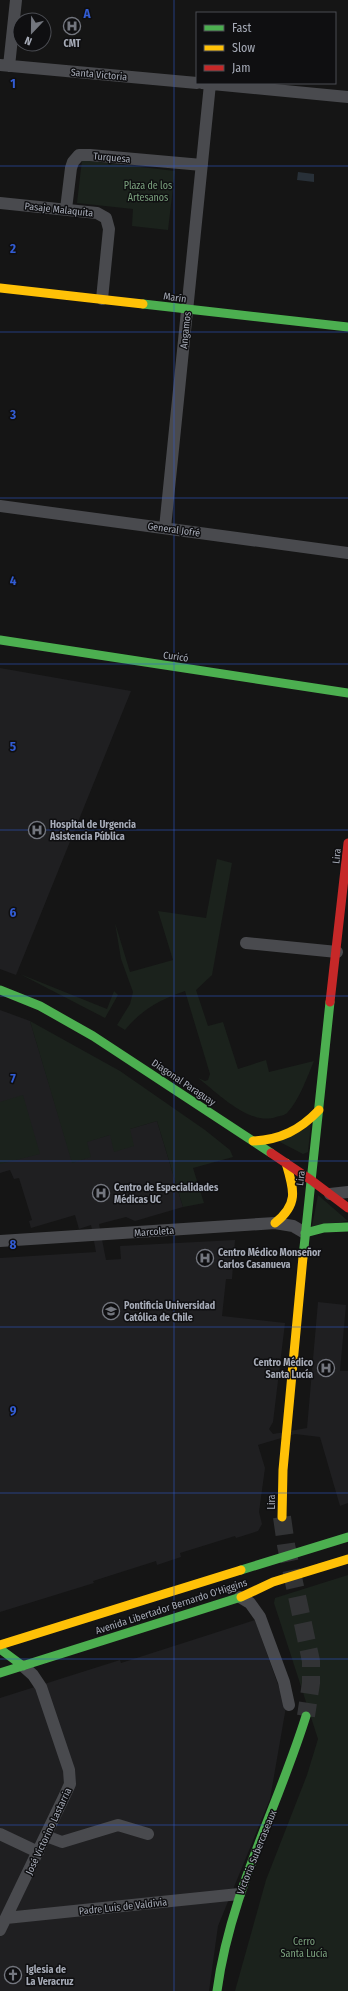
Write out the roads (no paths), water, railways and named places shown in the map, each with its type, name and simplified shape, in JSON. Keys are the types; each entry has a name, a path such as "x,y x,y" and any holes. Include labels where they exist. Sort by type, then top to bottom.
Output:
{"main road":[{"name":"Marín","path":"0,288 348,327"},
{"name":"Curicó","path":"0,640 348,693"},
{"name":"Lira","path":"282,1517 282,1470 305,1233 348,843"},
{"name":"Diagonal Paraguay","path":"0,990 32,1003 86,1031 286,1163 348,1208"},
{"path":"253,1141 274,1139 294,1132 319,1110"},
{"path":"275,1223 286,1213 294,1198 293,1186 286,1163"},
{"path":"305,1233 324,1228 348,1227"},
{"name":"Avenida Libertador Bernardo O'Higgins","path":"0,1645 348,1537"},
{"name":"Avenida Libertador Bernardo O'Higgins","path":"0,1673 240,1597 272,1582 348,1559"},
{"path":"0,1649 22,1666"},
{"name":"Victoria Subercaseaux","path":"217,1991 226,1941 239,1894 278,1796 306,1716"}],"street":[{"path":"4,65 16,0"},
{"name":"Santa Victoria","path":"4,65 196,82"},
{"name":"Angamos","path":"165,528 202,165 202,84"},
{"name":"Santa Victoria","path":"212,84 348,97"},
{"name":"Turquesa","path":"66,210 71,168 73,162 79,155 202,165"},
{"name":"Pasaje Malaquita","path":"0,202 97,213 104,216 108,221 109,229 102,299"},
{"name":"General Jofré","path":"0,506 348,553"},
{"path":"246,943 337,952"},
{"path":"330,1194 348,1192"},
{"name":"Marcoleta","path":"0,1242 275,1223 293,1226 305,1233"},
{"path":"240,1597 250,1603 260,1617 284,1682 289,1705"},
{"name":"José Victorino Lastarria","path":"0,1930 68,1788 70,1774 41,1687 33,1675 22,1666"},
{"path":"46,1836 60,1842 118,1825 148,1834"},
{"path":"0,1834 38,1852"},
{"name":"Padre Luis de Valdivia","path":"6,1918 239,1894"}],"tunnel":[{"path":"282,1517 286,1545 311,1661 311,1683 306,1716"}],"place":[{"name":"CMT","path":"72,26"},
{"name":"Hospital de Urgencia Asistencia Pública","path":"37,830"},
{"name":"Centro de Especialidades Médicas UC","path":"101,1193"},
{"name":"Centro Médico Monseñor Carlos Casanueva","path":"205,1258"},
{"name":"Pontificia Universidad Católica de Chile","path":"111,1311"},
{"name":"Centro Médico Santa Lucía","path":"326,1368"},
{"name":"Iglesia de La Veracruz","path":"13,1975"}],"park label":[{"name":"Plaza de los Artesanos","path":"148,190"},
{"name":"Cerro Santa Lucía","path":"304,1946"}]}
